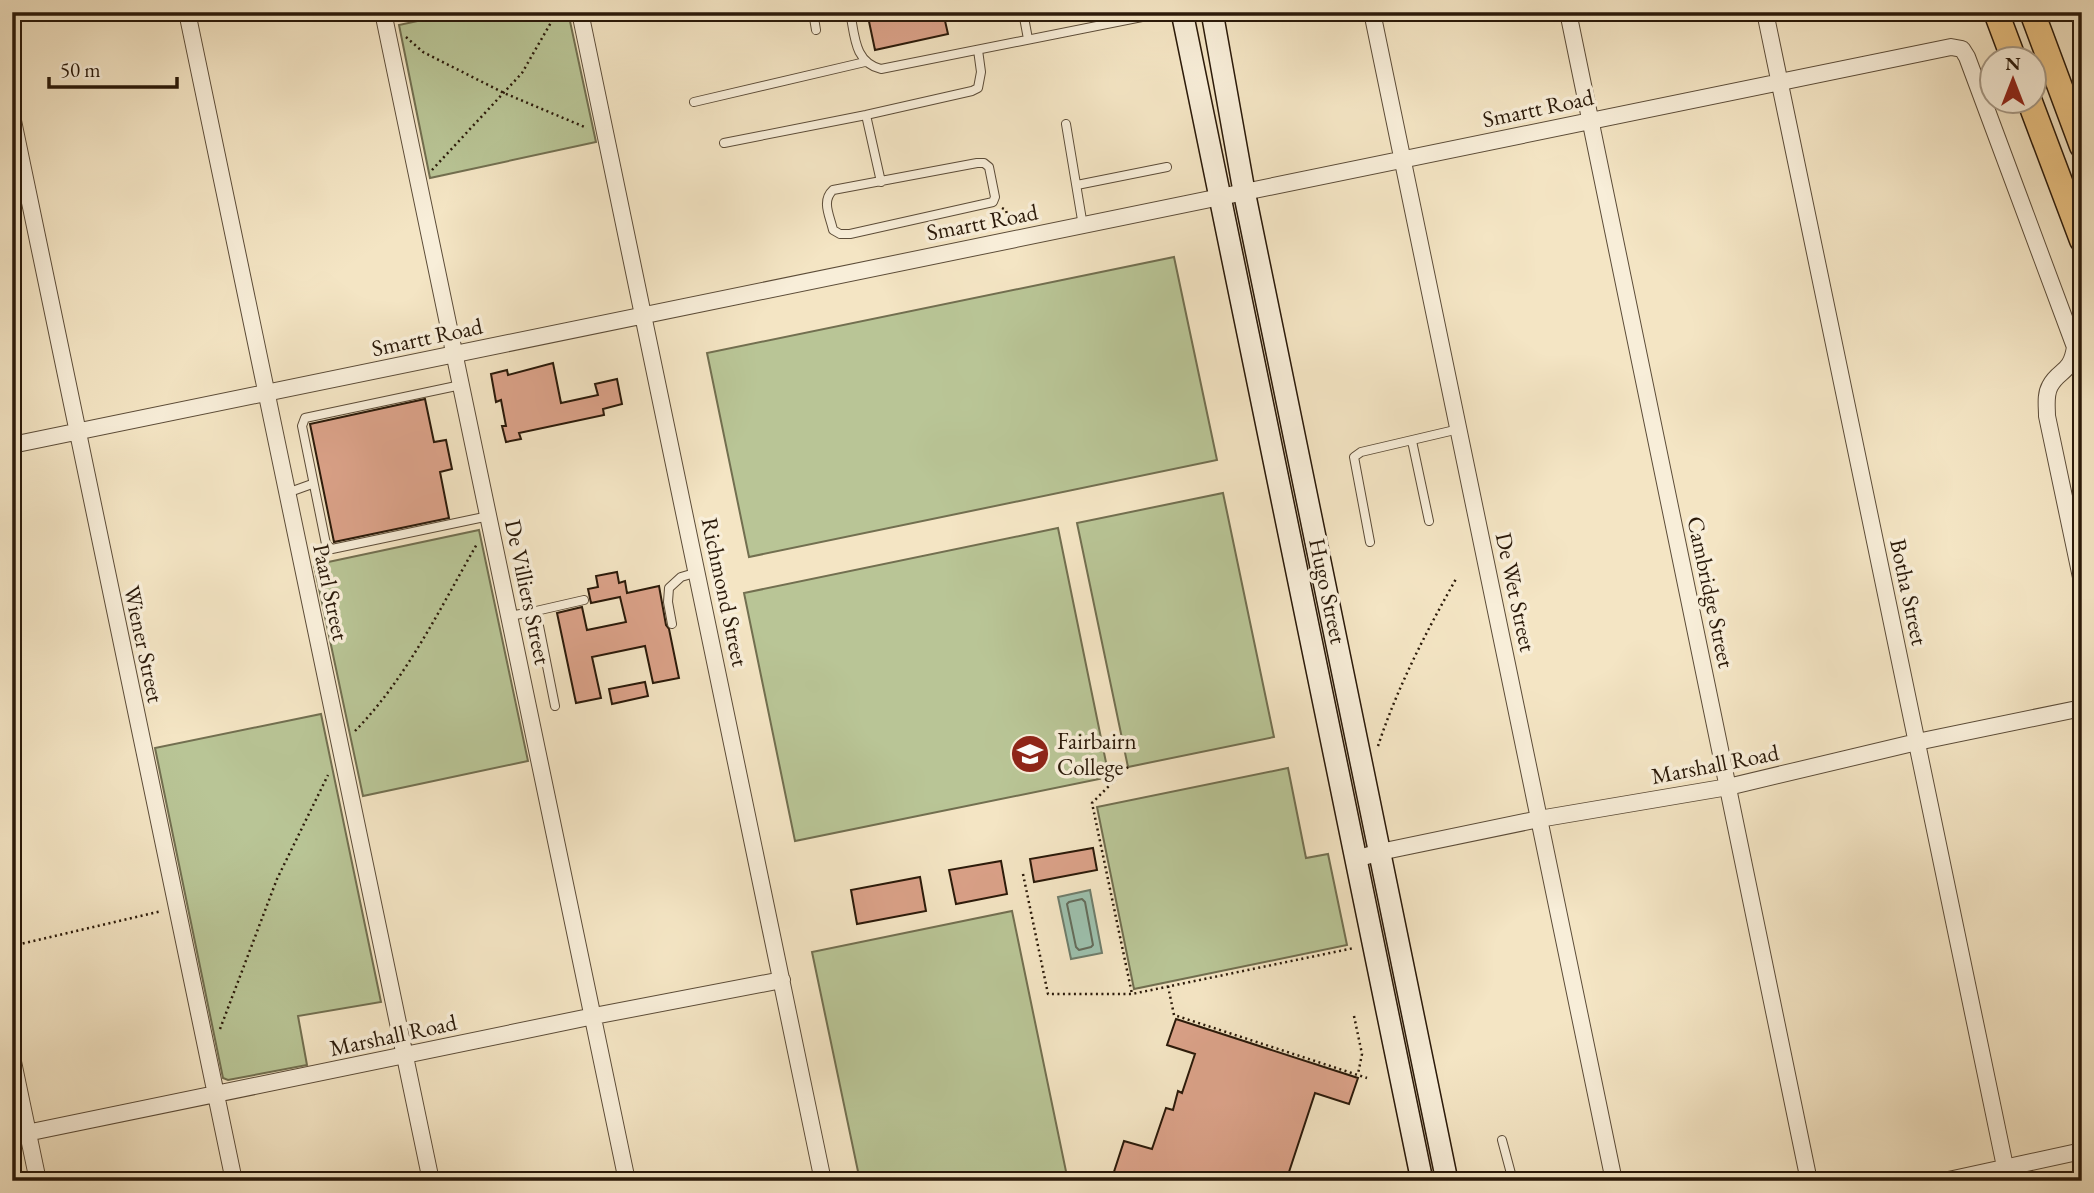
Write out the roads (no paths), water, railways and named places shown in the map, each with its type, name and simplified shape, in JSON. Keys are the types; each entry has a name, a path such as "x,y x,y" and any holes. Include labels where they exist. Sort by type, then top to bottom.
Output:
{"main road":[{"path":"1996,12 2009,46"},
{"path":"2032,12 2082,146"},
{"path":"2035,116 2082,240"}],"street":[{"name":"Paarl Street","path":"187,12 430,1181"},
{"name":"De Villiers Street","path":"383,12 627,1181"},
{"name":"Richmond Street","path":"580,12 823,1181"},
{"name":"Hugo Street","path":"1182,12 1422,1181"},
{"name":"Hugo Street","path":"1212,12 1244,191 1447,1181"},
{"name":"De Wet Street","path":"1372,12 1613,1180"},
{"name":"Cambridge Street","path":"1568,12 1810,1181"},
{"name":"Botha Street","path":"1765,12 2007,1174"},
{"name":"Smartt Road","path":"12,445 1951,47 1962,49 1967,57 2075,348 2073,362 2051,384 2046,399 2047,416 2082,582"},
{"name":"Wiener Street","path":"12,116 234,1181"},
{"name":"Marshall Road","path":"1356,859 1539,819 1728,787 1917,742 2082,708"},
{"name":"Marshall Road","path":"20,1134 782,980"},
{"path":"12,1057 20,1134 38,1181"},
{"path":"1944,1181 2007,1174 2082,1151"}],"lane":[{"path":"813,12 816,30"},
{"path":"850,12 859,55 872,67 890,69 1167,12"},
{"path":"1023,12 1028,40"},
{"path":"724,143 866,115 978,88 981,72 978,50"},
{"path":"694,102 865,62"},
{"path":"866,115 881,182"},
{"path":"1066,124 1083,226"},
{"path":"984,163 989,167 992,177 993,202 850,234 833,230 826,203 830,192 881,182 984,163"},
{"path":"1077,185 1167,167"},
{"path":"461,385 305,418 302,426 312,484 326,544 332,549 490,524"},
{"path":"1370,541 1354,457 1361,452 1459,429"},
{"path":"1412,440 1429,521"},
{"path":"287,493 312,484"},
{"path":"672,624 668,602 669,588 681,578 698,572"},
{"path":"510,616 584,600"},
{"path":"536,611 555,706"},
{"path":"1387,1010 1412,1003"},
{"path":"1502,1140 1513,1181"}],"water":[{"path":"1090,890 1102,953 1071,959 1058,897"}],"place":[{"name":"Fairbairn College","path":"1030,754"}]}
